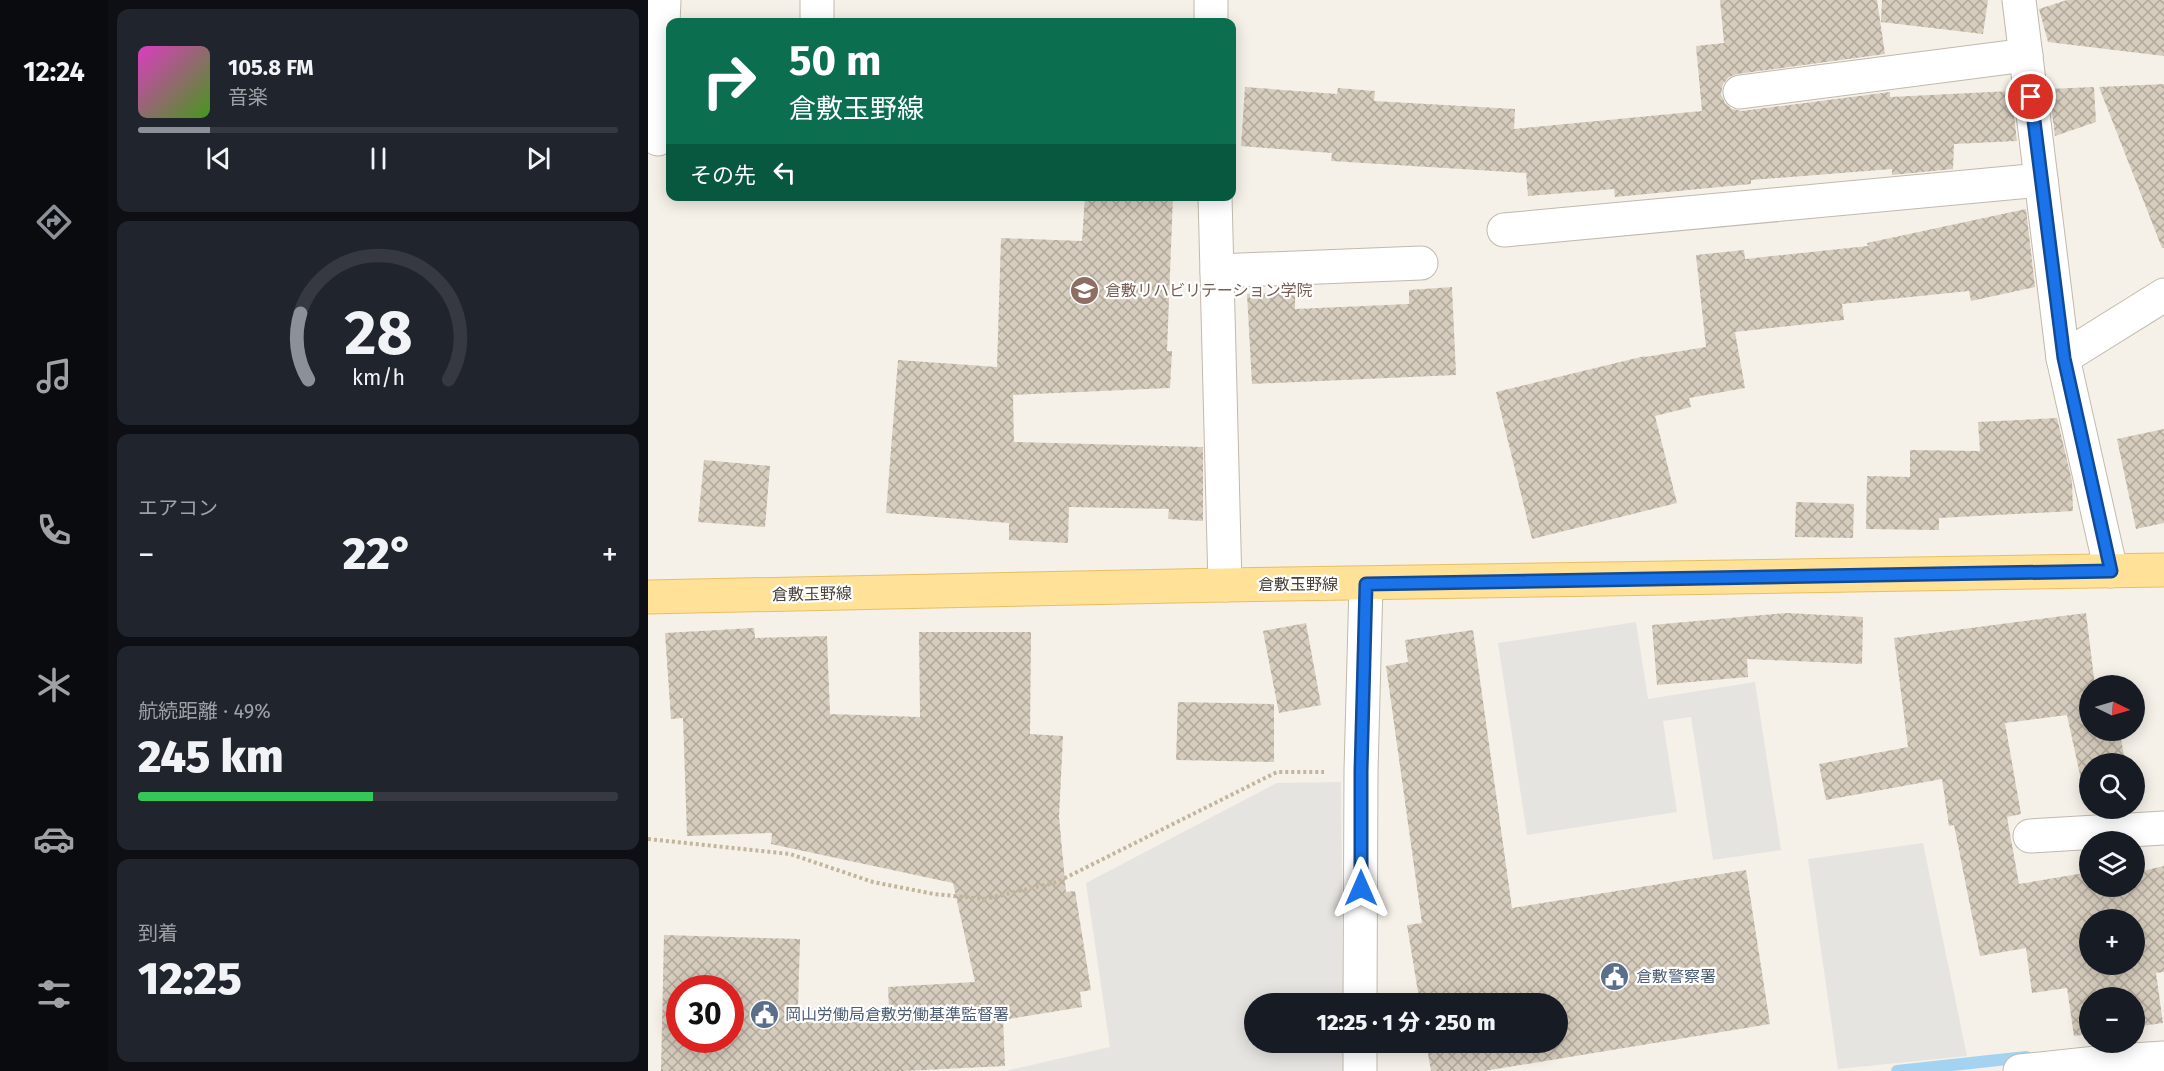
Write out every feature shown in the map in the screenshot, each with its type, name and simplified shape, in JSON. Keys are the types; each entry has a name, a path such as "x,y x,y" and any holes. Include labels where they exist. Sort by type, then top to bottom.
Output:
{"main road":[{"name":"倉敷玉野線","path":"648,597 2164,570"}],"street":[{"path":"659,138 664,0"},
{"path":"817,0 817,18"},
{"path":"1211,0 1211,18"},
{"path":"2019,0 2064,358 2111,571"},
{"path":"1740,92 2026,55"},
{"path":"1504,230 2041,180"},
{"path":"1215,201 1225,585"},
{"path":"1217,271 1421,263"},
{"path":"2064,358 2164,296"},
{"path":"1360,993 1361,771 1366,584"},
{"path":"2030,836 2164,828"},
{"path":"1360,1053 1360,1071"},
{"path":"2020,1071 2115,1061 2158,1063"}],"path":[{"path":"648,839 790,855 873,882 933,894 985,899 1057,882 1277,772 1361,771"}],"shaded area":[{"path":"1636,622 1648,699 1755,682 1781,850 1713,860 1691,717 1663,721 1677,812 1527,835 1498,643"},
{"path":"1341,782 1343,993 1244,993 1244,1053 1343,1053 1343,1071 1005,1071 1110,1047 1086,883 1277,783"},
{"path":"1923,843 1967,1056 1838,1069 1808,859"}],"building":[{"path":"1720,0 1877,0 1885,54 1737,74 1729,77 1723,84 1721,94 1725,103 1732,109 1742,111 1890,92 1890,97 2011,91 2017,141 1954,144 1953,169 1892,175 1892,169 1751,180 1751,184 1615,197 1614,189 1528,196 1526,173 1331,161 1332,153 1241,146 1245,87 1337,94 1338,88 1375,91 1374,101 1515,109 1514,129 1702,111 1696,46 1724,43"},
{"path":"1882,0 1988,0 1983,34 1881,22"},
{"path":"2067,0 2164,0 2164,56 2048,42 2039,9"},
{"path":"2164,84 2164,248 2162,248 2099,87"},
{"path":"2094,87 2096,122 2055,136 2049,89"},
{"path":"1085,201 1173,201 1167,351 1172,351 1170,388 1013,395 1014,442 1203,447 1203,521 1168,519 1169,509 1069,507 1068,543 1009,540 1009,523 886,513 898,360 997,367 1001,238 1082,241"},
{"path":"2026,209 2035,287 1971,301 1969,291 1842,304 1844,320 1735,332 1745,388 1689,398 1691,407 1655,416 1677,503 1532,539 1496,392 1645,356 1706,347 1696,255 1744,250 1745,259 1868,246 1867,243"},
{"path":"1452,287 1456,375 1252,384 1247,294 1295,292 1295,309 1409,304 1409,290"},
{"path":"2057,418 2072,481 2073,511 1939,518 1939,530 1866,529 1867,476 1910,477 1910,450 1980,451 1978,422"},
{"path":"2164,429 2164,523 2136,529 2117,439"},
{"path":"704,460 770,466 765,527 698,522"},
{"path":"1796,502 1854,504 1853,538 1795,537"},
{"path":"1787,613 1863,617 1862,664 1747,659 1748,677 1657,685 1652,625"},
{"path":"2086,613 2094,675 2079,675 2079,741 2121,741 2124,753 2079,753 2079,770 2067,715 2005,723 2021,814 2007,817 2019,884 2079,874 2079,897 2145,897 2145,870 2164,866 2164,972 2156,973 2163,1023 2145,1025 2145,987 2079,987 2079,1035 2074,1036 2067,988 2032,993 2026,948 1980,956 1954,825 1949,826 1942,779 1826,800 1819,764 1908,747 1894,638"},
{"path":"1306,623 1321,705 1279,713 1263,631"},
{"path":"754,628 755,638 827,636 830,714 920,717 919,632 1031,632 1030,734 1063,736 1059,817 1066,892 1075,891 1091,990 1080,992 1082,1007 1003,1020 1005,1066 903,1071 661,1071 664,935 800,939 798,1008 889,1009 888,987 975,982 953,883 771,844 772,833 687,836 683,718 671,719 665,633"},
{"path":"1473,630 1512,908 1746,870 1770,1024 1484,1071 1431,1071 1428,1053 1568,1053 1568,993 1418,993 1407,925 1422,923 1386,666 1408,662 1405,640"},
{"path":"1178,702 1274,704 1274,762 1176,760"}],"waterway":[{"path":"1897,1071 2026,1057"}],"place":[{"name":"倉敷リハビリテーション学院","path":"1084,290"},
{"name":"倉敷警察署","path":"1615,976"},
{"name":"岡山労働局倉敷労働基準監督署","path":"764,1014"}],"route":[{"path":"1361,888 1361,771 1366,584 2111,571 2064,358 2031,97"}]}
